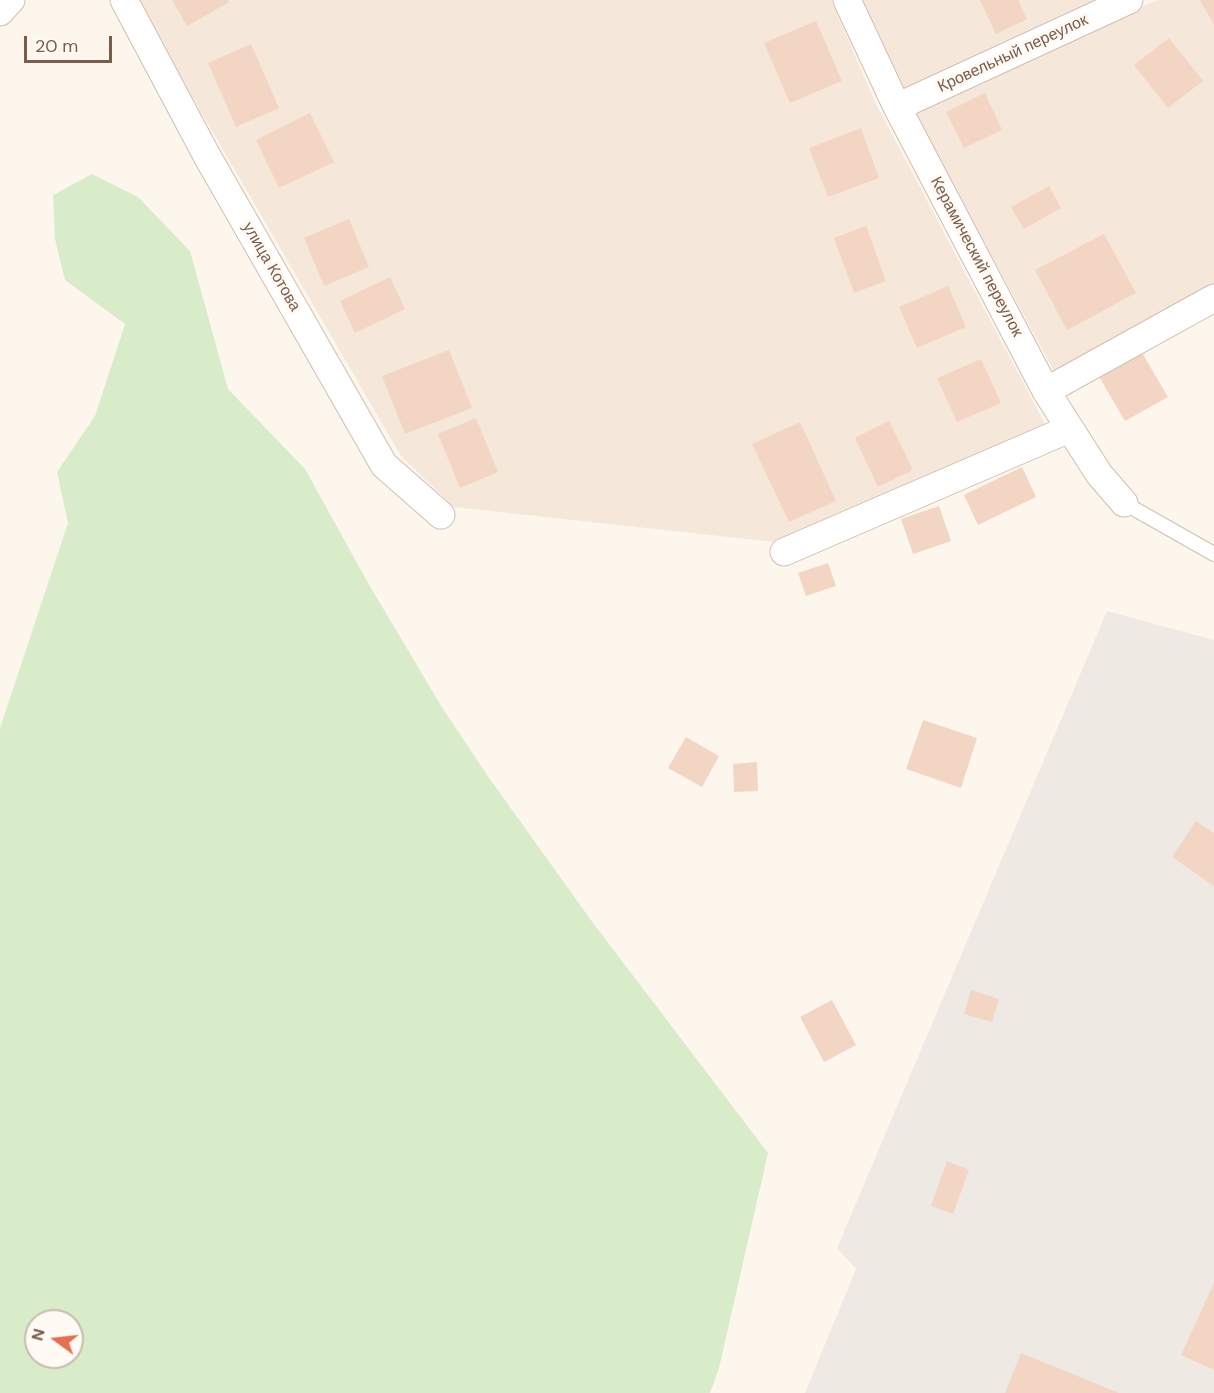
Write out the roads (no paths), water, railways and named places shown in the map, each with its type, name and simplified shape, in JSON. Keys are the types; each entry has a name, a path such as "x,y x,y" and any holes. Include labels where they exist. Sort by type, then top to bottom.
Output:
{"street":[{"path":"0,12 11,0"},
{"name":"улица Котова","path":"124,0 207,156 384,465 441,515"},
{"name":"Керамический переулок","path":"847,0 897,107 1046,391 1099,474 1124,503"},
{"name":"Кровельный переулок","path":"897,107 1129,0"},
{"path":"1046,391 1214,298"},
{"path":"784,552 1069,429"}],"lane":[{"path":"1124,503 1214,554"}]}
